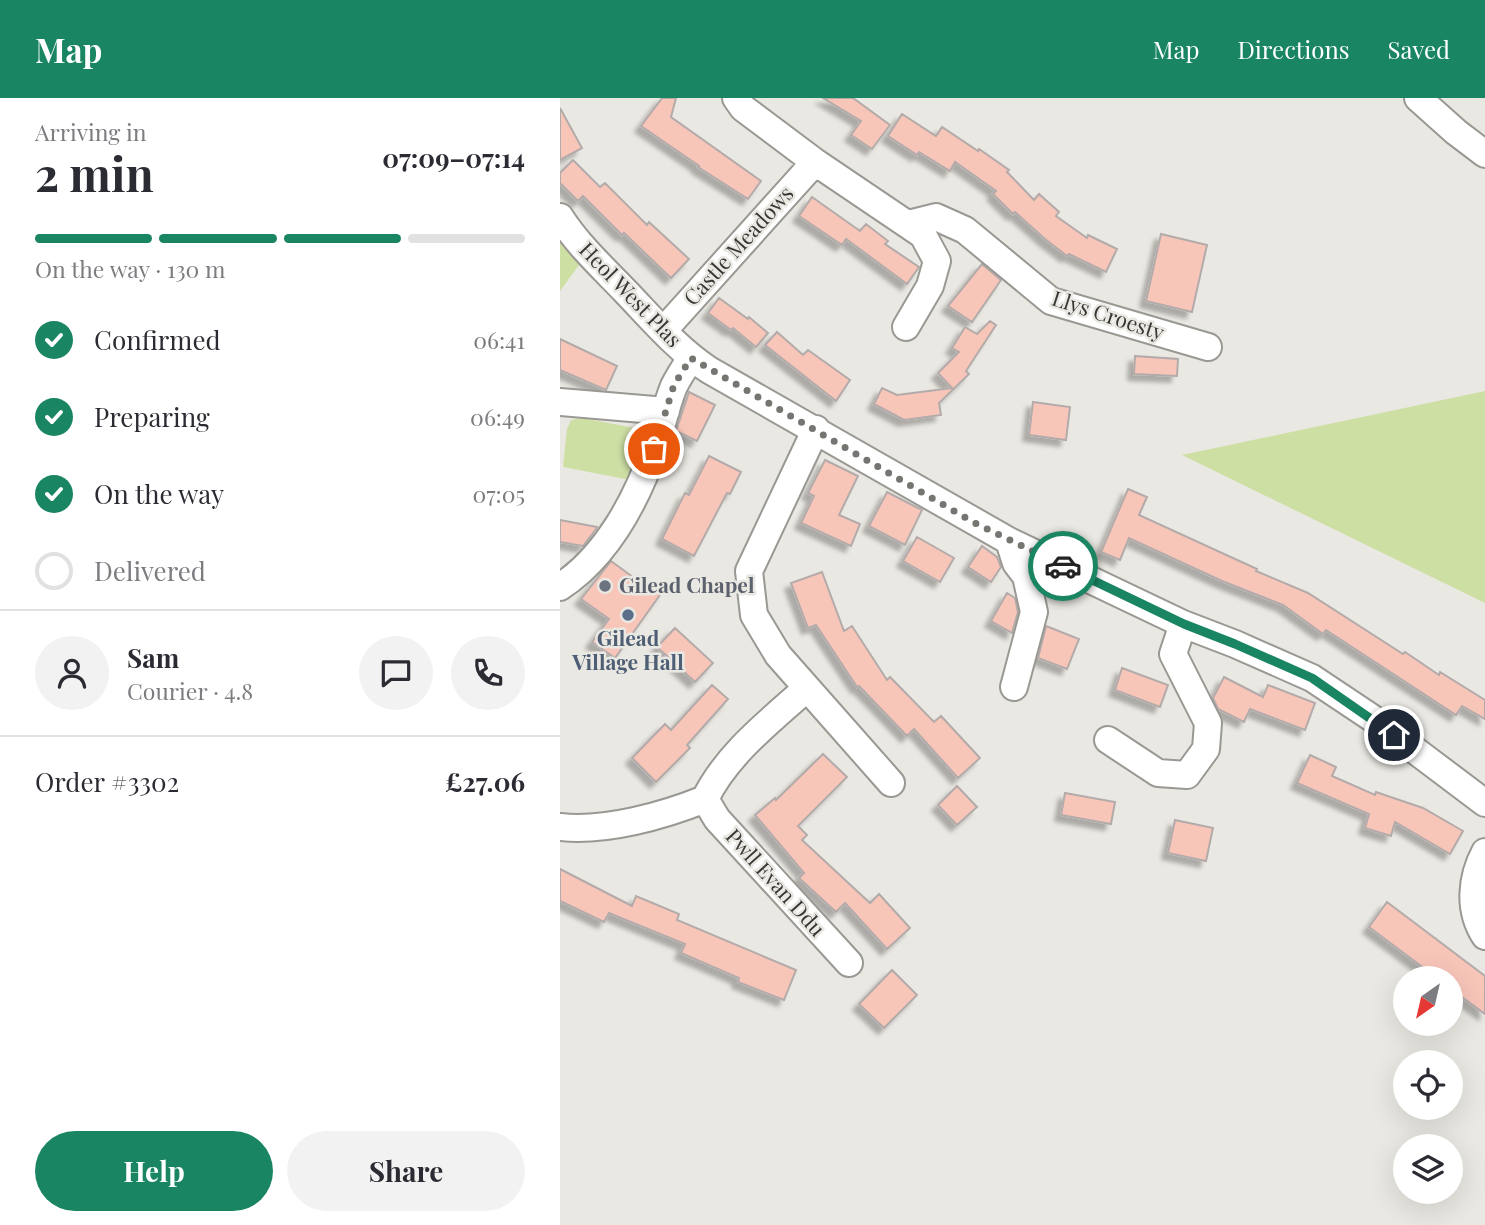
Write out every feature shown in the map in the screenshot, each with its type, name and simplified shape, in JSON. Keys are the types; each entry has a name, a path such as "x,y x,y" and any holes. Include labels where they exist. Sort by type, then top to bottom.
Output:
{"street":[{"path":"1418,98 1485,154"},
{"path":"737,111 923,235 937,261 930,286 906,327"},
{"name":"Castle Meadows","path":"663,331 815,162"},
{"name":"Heol West Plas","path":"560,217 573,237 691,358 1009,541 1184,624 1312,678 1372,718 1485,803"},
{"name":"Llys Croesty","path":"908,224 936,217 965,230 1051,301 1208,347"},
{"path":"560,587 581,573 600,550 633,500 654,449 674,385 691,358"},
{"path":"560,402 666,411"},
{"path":"816,429 749,571 754,615 778,655 893,781"},
{"path":"1009,541 1016,563 1026,576 1034,612 1014,687"},
{"path":"1108,740 1158,773 1187,775 1206,749 1208,723 1173,654 1184,624"},
{"path":"560,827 581,829 609,825 657,815 705,799 712,786 758,732 807,688"},
{"name":"Pwll Evan Ddu","path":"705,799 717,820 848,964"},
{"path":"1485,852 1476,870 1473,902 1479,927 1485,936"}],"green space":[{"path":"560,242 579,265 560,291"},
{"path":"1485,391 1485,603 1182,455"},
{"path":"582,418 650,431 641,482 563,467 567,429 571,420"}],"building":[{"path":"662,98 676,98 671,117 761,181 748,199 641,126"},
{"path":"823,98 853,98 890,125 872,149 851,135 861,121"},
{"path":"560,108 582,148 560,160"},
{"path":"902,114 936,136 942,127 978,151 979,149 1009,170 1007,172 1034,200 1039,194 1059,212 1056,216 1087,238 1088,235 1117,249 1106,272 1069,254 1067,256 1015,212 1013,214 993,194 996,191 955,162 950,171 919,152 917,155 888,136"},
{"path":"573,160 600,187 605,183 647,225 649,222 689,259 671,278 583,196 578,201 560,183 560,173"},
{"path":"812,197 860,231 866,224 888,241 885,244 919,267 907,284 846,239 842,245 799,216"},
{"path":"1161,234 1207,245 1192,312 1146,301"},
{"path":"982,264 1001,280 972,322 948,306"},
{"path":"719,298 768,333 756,347 733,328 731,330 708,313"},
{"path":"990,321 996,325 966,371 969,374 939,403 941,415 904,420 874,404 882,388 897,395 952,388 938,373 959,352 952,348 965,327 977,334"},
{"path":"777,332 803,355 808,350 850,380 836,401 765,345"},
{"path":"560,339 617,366 606,390 560,370"},
{"path":"1135,356 1178,359 1177,376 1134,374"},
{"path":"689,392 715,405 697,441 676,431"},
{"path":"1033,402 1070,407 1066,440 1029,435"},
{"path":"709,456 741,472 694,556 662,539 685,493 689,495"},
{"path":"825,460 858,476 839,515 860,524 851,546 801,523 814,496 808,493"},
{"path":"1128,489 1147,497 1139,515 1308,593 1403,654 1405,652 1439,675 1440,672 1485,700 1485,719 1462,706 1456,715 1326,630 1323,634 1283,605 1222,581 1129,538 1120,560 1101,552"},
{"path":"887,492 922,510 905,545 869,526"},
{"path":"560,520 597,527 583,546 560,542"},
{"path":"917,537 954,558 940,582 903,561"},
{"path":"982,546 997,557 1001,567 991,582 968,567"},
{"path":"611,561 637,580 639,576 662,592 615,658 592,642 609,619 581,599"},
{"path":"822,572 844,631 852,626 887,680 890,677 934,722 941,716 980,758 958,778 914,729 907,736 859,686 857,687 816,625 808,628 791,583"},
{"path":"1007,593 1015,598 1018,612 1012,633 991,621"},
{"path":"1046,626 1079,639 1067,669 1038,658"},
{"path":"675,628 713,663 695,682 657,647"},
{"path":"1122,668 1168,685 1160,707 1115,690"},
{"path":"1224,677 1263,697 1268,685 1315,703 1305,730 1250,709 1244,722 1218,709 1213,698"},
{"path":"712,685 728,699 687,745 690,748 656,782 632,758 665,724 671,730"},
{"path":"823,754 847,777 798,826 807,835 802,840 870,903 879,894 910,928 887,949 845,903 836,912 799,878 804,873 755,815 775,798 776,800"},
{"path":"1310,755 1336,767 1332,776 1375,795 1376,792 1423,808 1463,831 1450,854 1395,822 1391,836 1365,828 1369,814 1297,783"},
{"path":"957,786 977,807 957,825 938,805"},
{"path":"1065,793 1115,802 1111,824 1061,815"},
{"path":"1175,820 1213,828 1206,861 1168,853"},
{"path":"560,869 632,906 636,896 679,914 677,920 796,970 784,1000 738,982 739,978 681,953 685,944 609,913 604,922 560,901"},
{"path":"1387,902 1485,976 1485,1014 1463,998 1463,966 1421,966 1369,927"},
{"path":"892,970 917,995 884,1028 859,1004"}],"way so far":[{"path":"654,449 674,385 691,358 973,522 1063,566"}],"place":[{"name":"Gilead Chapel","path":"605,586"},
{"name":"Gilead Village Hall","path":"628,615"}],"route":[{"path":"1063,566 1184,624 1312,678 1394,735"}]}
